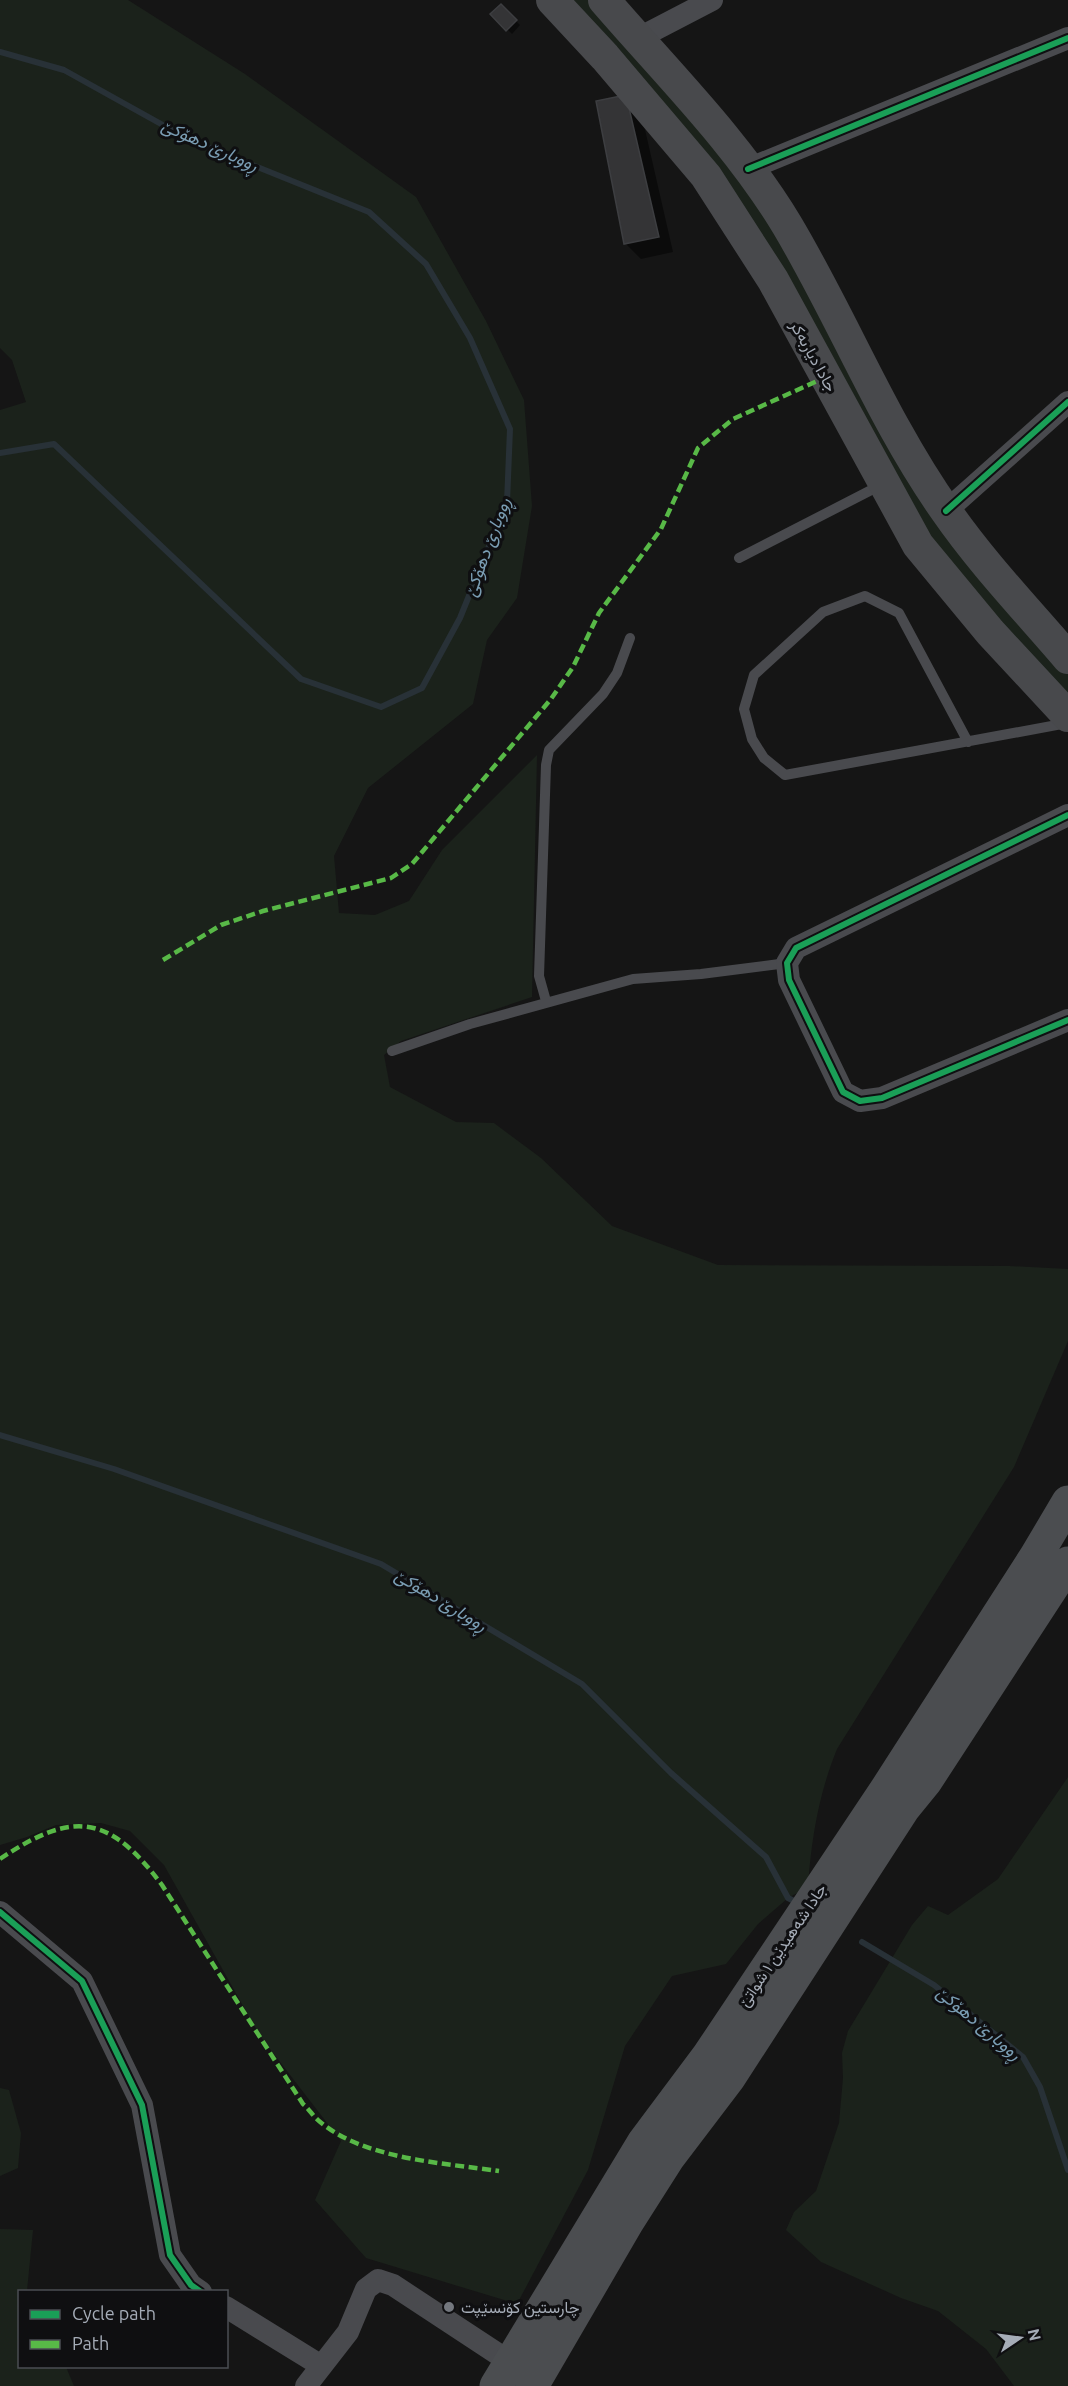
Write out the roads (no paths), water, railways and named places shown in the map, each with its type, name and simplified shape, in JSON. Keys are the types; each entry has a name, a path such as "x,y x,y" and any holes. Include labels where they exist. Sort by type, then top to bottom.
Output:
{"main road":[{"name":"جادا دیاربه‌كر","path":"552,0 605,57 706,176 773,280 918,545 990,632 1067,716"},
{"path":"604,0 695,101 748,169 786,224 895,428 946,512 1068,658"},
{"name":"جادا شەهیدێن ١ شواتێ","path":"532,2386 669,2157 719,2067 894,1800 1068,1502"},
{"name":"جادا شەهیدێن ١ شواتێ","path":"894,1800 926,1781 1068,1563"},
{"name":"جادا شەهیدێن ١ شواتێ","path":"503,2374 643,2143 719,2067"}],"street":[{"path":"637,39 712,0"},
{"path":"748,169 1068,38"},
{"path":"946,512 1068,402"},
{"path":"1068,815 796,948 787,963 789,980 843,1092 860,1101 882,1098 1068,1020"},
{"path":"0,1912 82,1981 142,2105 170,2255 191,2285 198,2290"},
{"path":"306,2386 348,2332 366,2289 378,2280 393,2285 503,2374"},
{"path":"228,2308 320,2366"}],"lane":[{"path":"739,558 884,484"},
{"path":"968,742 899,613 865,596 823,612 754,675 744,709 752,740 764,758 785,775 968,742 1067,716"},
{"path":"546,1001 539,976 546,765 549,750 603,694 617,673 630,638"},
{"path":"392,1052 470,1023 633,979 701,974 787,963"}],"waterway":[{"name":"ڕووبارێ دهۆكێ","path":"0,52 64,70 188,139 369,212 426,264 470,338 510,429 507,502 460,618 422,688 381,707 301,679 54,444 0,453"},
{"name":"ڕووبارێ دهۆكێ","path":"0,1435 114,1469 381,1564 582,1684 671,1773 766,1857 788,1898 796,1902"},
{"name":"ڕووبارێ دهۆكێ","path":"862,1942 934,1985 1023,2057 1040,2087 1068,2170"}],"place":[{"name":"چارستین کۆنسێپت","path":"449,2307"}]}
